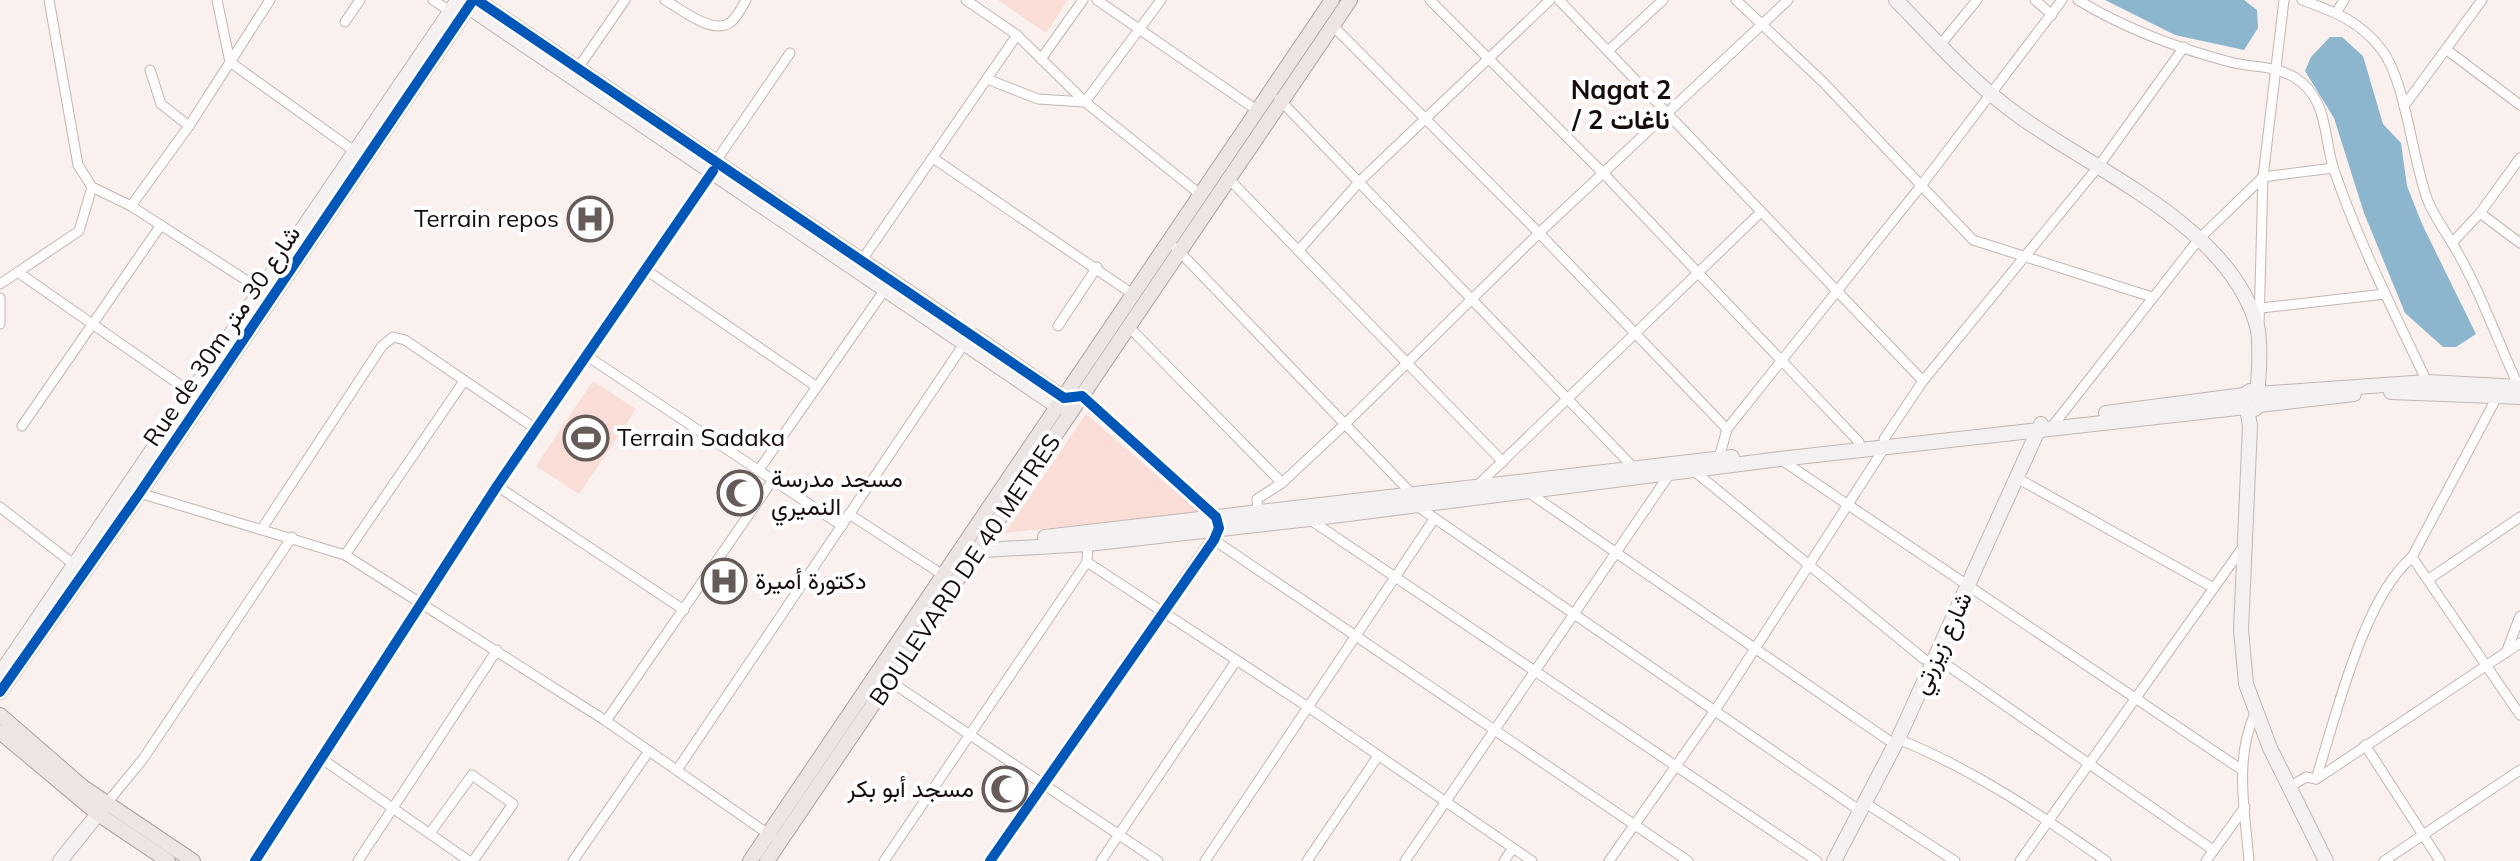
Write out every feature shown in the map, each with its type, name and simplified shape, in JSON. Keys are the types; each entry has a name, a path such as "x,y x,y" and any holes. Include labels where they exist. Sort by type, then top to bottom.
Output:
{"main road":[{"name":"BOULEVARD DE 40 METRES","path":"760,859 883,677 982,546 1134,295 1229,179 1332,0"},
{"name":"BOULEVARD DE 40 METRES","path":"883,677 943,575 1070,401 1129,327 1201,195 1258,111 1277,96 1350,0"},
{"path":"0,715 102,809"},
{"path":"0,732 173,858 193,861"}],"street":[{"path":"49,0 78,165 92,187 131,206 263,291"},
{"path":"217,0 230,62 357,153"},
{"path":"131,206 189,126 270,0"},
{"path":"345,22 360,0"},
{"path":"433,0 464,3 578,68 886,288 1070,401 1097,412 1216,528 1355,635 1498,729 1688,861"},
{"path":"578,68 625,0"},
{"path":"665,0 708,24 721,26 733,22 746,0"},
{"path":"966,0 1017,35 1085,102 1201,195"},
{"path":"1041,59 1083,0"},
{"path":"1097,0 1258,111"},
{"path":"1085,102 1161,0"},
{"path":"1430,0 1604,174 1859,442"},
{"path":"1299,250 1361,180 1550,0"},
{"path":"1559,0 1669,111 1923,381"},
{"path":"1608,51 1663,0"},
{"path":"1736,0 1823,82 1973,240 2152,297"},
{"path":"1258,513 1257,499 1282,483 1345,424 1539,233 1788,0"},
{"path":"1896,0 1991,95 2199,239 2237,281 2258,328"},
{"path":"1940,45 1977,0"},
{"path":"2035,0 2052,15"},
{"path":"1719,458 1727,429 1920,187 2062,0"},
{"path":"2078,0 2114,21 2184,47 2232,63 2274,67 2297,79 2312,93 2324,115 2333,168 2385,294 2427,382"},
{"path":"2284,0 2263,177 2261,308 2243,547 2242,660 2255,713 2326,861"},
{"path":"982,546 1024,540 1216,528 1258,513 1526,491 1669,475 1885,443 2252,400 2427,382 2520,387 2452,243 2430,205 2416,166 2404,106 2385,54 2365,30 2336,13 2302,0"},
{"path":"2336,13 2344,0"},
{"path":"2404,106 2482,0"},
{"path":"464,3 862,260 968,338"},
{"name":"Rue de 30m شارع 30 متر","path":"0,674 76,566 134,491 193,394 357,153 464,3"},
{"name":"Rue de 30m شارع 30 متر","path":"0,692 464,3"},
{"path":"1333,26 1426,117 1727,429"},
{"path":"862,260 1017,35"},
{"path":"1609,861 1716,709 1810,567 1923,381 2098,167 2184,47"},
{"path":"2447,50 2520,105"},
{"path":"255,861 497,486 790,53"},
{"path":"150,70 161,104 189,126"},
{"path":"987,79 1038,99 1085,102"},
{"path":"1277,96 1361,180 1633,467"},
{"path":"933,158 1134,295"},
{"path":"2452,243 2480,213 2520,158"},
{"path":"2041,426 2199,239 2263,177 2333,168"},
{"path":"1229,179 1503,462"},
{"path":"0,284 79,231 92,187"},
{"path":"1476,486 1761,212"},
{"path":"2480,213 2520,243"},
{"path":"22,426 161,225"},
{"path":"1175,246 1434,519 1862,806 1955,861"},
{"path":"1058,326 1097,267"},
{"path":"646,270 817,387"},
{"path":"19,273 193,394"},
{"path":"758,471 886,288"},
{"path":"2261,308 2385,294"},
{"path":"0,298 0,324"},
{"path":"1129,327 1282,483"},
{"path":"261,530 382,346 393,337 405,340 536,429"},
{"path":"677,770 968,338"},
{"path":"587,356 842,526"},
{"path":"345,555 464,381"},
{"path":"2252,400 2369,392 2520,397"},
{"path":"2316,779 2372,612 2401,567 2412,557 2498,395"},
{"name":"شارع زيزرتي","path":"1964,583 2041,426"},
{"name":"شارع زيزرتي","path":"1834,861 2041,426"},
{"path":"965,544 1088,544 1309,519 1476,486 1859,442 1885,443"},
{"path":"1780,459 2242,770"},
{"path":"1694,471 1810,567 1929,658 2213,850"},
{"path":"1405,861 1669,475"},
{"path":"2017,478 2212,587"},
{"path":"606,721 772,481"},
{"path":"497,486 684,610"},
{"path":"134,491 345,555 422,601 606,721 774,838"},
{"path":"1526,491 1755,650 1893,739 1959,768 2048,820 2106,861"},
{"path":"0,507 76,566"},
{"path":"849,514 943,575"},
{"path":"2429,579 2520,517"},
{"path":"1309,519 1820,861"},
{"path":"1205,861 1434,519"},
{"path":"990,861 1163,612 1216,528"},
{"path":"60,861 143,759 292,537"},
{"path":"884,861 1087,562 1088,544"},
{"path":"2020,861 2134,696 2243,547"},
{"path":"2412,557 2520,715"},
{"path":"1087,562 1308,707 1532,861"},
{"path":"2506,653 2520,616"},
{"path":"2291,786 2306,777 2316,779 2520,643"},
{"path":"358,861 497,650"},
{"path":"1101,861 1236,661"},
{"path":"883,677 1158,861"},
{"path":"2249,861 2242,770 2244,747 2255,713"},
{"path":"2365,745 2440,861"},
{"path":"573,861 649,751"},
{"path":"1307,861 1378,756"},
{"path":"322,759 394,808 430,833 471,861 513,804 472,775 430,833"},
{"path":"2384,861 2520,770"},
{"name":"شارع زيزرتي","path":"1820,861 1862,806"},
{"path":"2206,861 2245,807"},
{"path":"1504,861 1513,848"}],"shaded area":[{"path":"998,0 1068,0 1046,33"},
{"name":"Terrain Sadaka","path":"593,381 636,409 579,494 536,466"},
{"path":"1086,414 1199,512 1005,533"}],"water":[{"path":"2105,0 2244,0 2257,10 2258,28 2244,50 2175,35"},
{"path":"2330,37 2342,37 2363,56 2383,124 2401,143 2407,186 2422,224 2476,334 2456,347 2443,347 2405,313 2364,213 2334,118 2305,71 2311,57"}],"cycle path":[{"path":"0,692 139,494 473,0"},
{"path":"477,0 1064,398 1082,396 1216,517 1219,528 1214,540 990,861"},
{"path":"255,861 497,486 713,171"}],"place":[{"name":"Terrain repos","path":"590,219"},
{"name":"Terrain Sadaka","path":"586,438"},
{"name":"مسجد مدرسة النميري","path":"740,493"},
{"name":"دكتورة أميرة","path":"724,581"},
{"name":"مسجد أبو بكر","path":"1005,789"}],"district":[{"name":"Nagat 2 / ناغات 2","path":"1621,105"}]}
